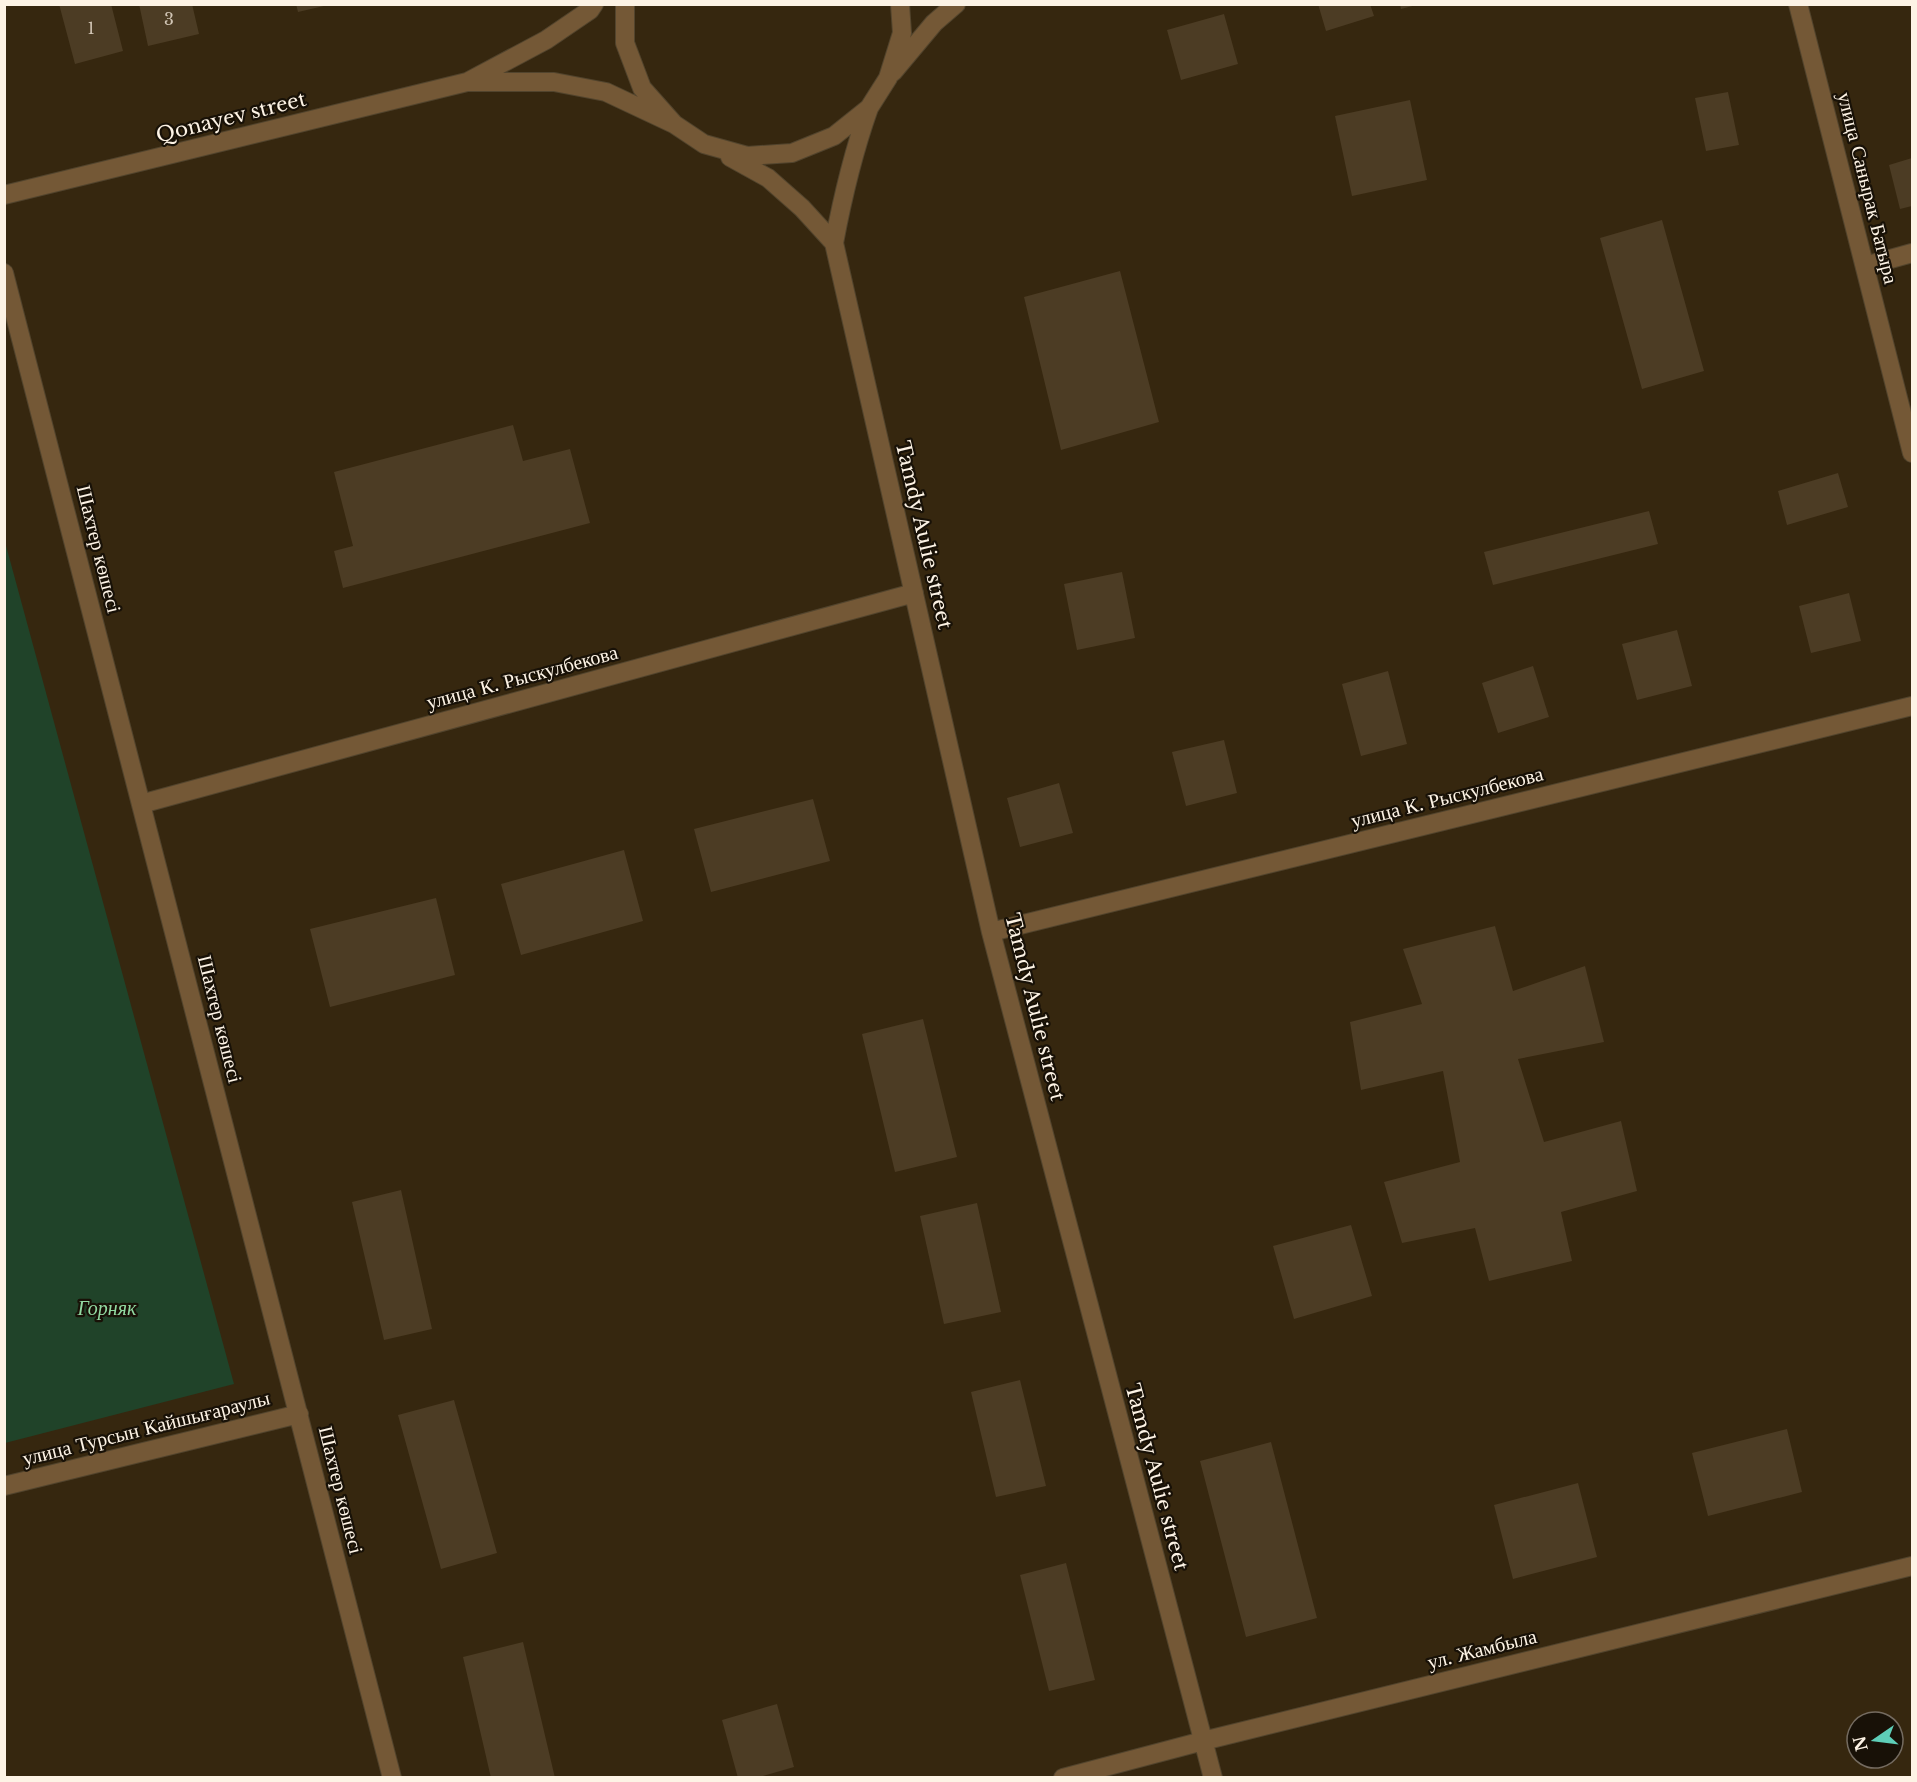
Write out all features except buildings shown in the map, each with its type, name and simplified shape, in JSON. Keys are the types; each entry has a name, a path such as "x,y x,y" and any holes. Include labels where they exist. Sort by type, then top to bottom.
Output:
{"street":[{"name":"Qonayev street","path":"467,82 546,40 590,10 594,4"},
{"path":"625,4 626,43 642,88 674,124 704,144 768,178 802,208 834,243"},
{"path":"888,78 902,33 900,4"},
{"path":"834,243 852,156 869,108 888,78 934,23 956,4"},
{"name":"улица Санырак Батыра","path":"1798,4 1912,453"},
{"name":"Qonayev street","path":"4,195 467,82 555,82 606,92 674,124"},
{"path":"704,144 747,156 792,153 834,136 869,108"},
{"name":"Tamdy Aulie street","path":"834,243 991,932 1213,1778"},
{"path":"1865,266 1912,253"},
{"name":"Шахтер көшесі","path":"4,273 392,1778"},
{"name":"улица К. Рыскулбекова","path":"141,804 914,593"},
{"name":"улица К. Рыскулбекова","path":"991,932 1912,706"},
{"name":"улица Турсын Кайшығараулы","path":"4,1486 299,1414"},
{"name":"ул. Жамбыла","path":"1063,1778 1203,1741 1912,1566"}],"green space":[{"name":"Горняк","path":"5,542 234,1384 4,1443"}]}
